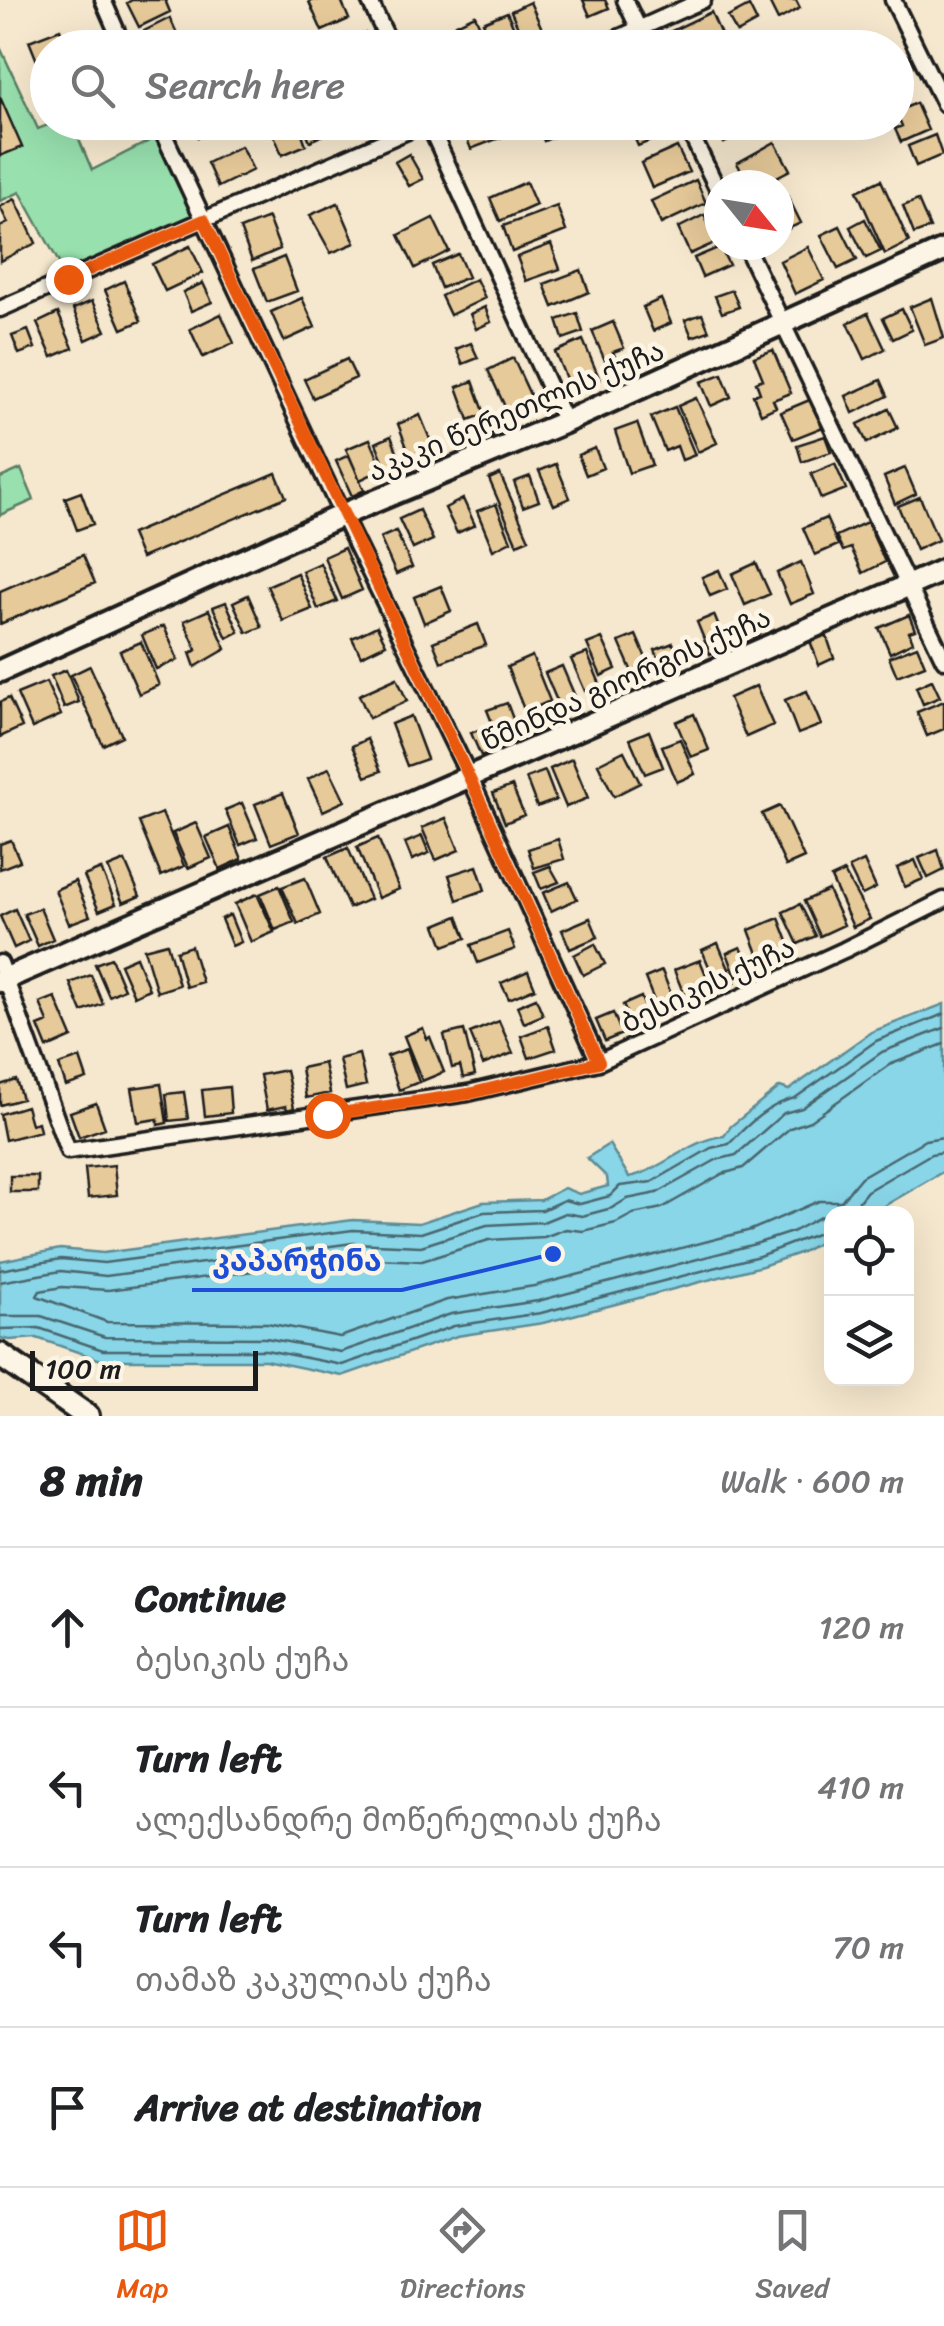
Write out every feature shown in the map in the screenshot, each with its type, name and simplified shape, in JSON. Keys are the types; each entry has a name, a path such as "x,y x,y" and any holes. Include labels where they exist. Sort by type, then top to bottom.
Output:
{"highway":[{"path":"0,1355 87,1416"}],"main road":[{"name":"აკაკი წერეთლის ქუჩა","path":"0,671 342,515 564,422 944,250"},
{"name":"წმინდა გიორგის ქუჩა","path":"2,975 470,778 944,570"}],"street":[{"path":"102,0 116,30"},
{"path":"369,0 383,30"},
{"path":"625,0 639,28"},
{"path":"635,30 703,0"},
{"path":"893,0 908,30"},
{"path":"914,43 944,104"},
{"path":"166,140 470,778 599,1062"},
{"path":"0,309 387,140"},
{"path":"436,140 564,422"},
{"path":"694,140 708,170"},
{"path":"752,260 944,660"},
{"name":"ბესიკის ქუჩა","path":"2,975 68,1152 468,1094 599,1062 944,900"}],"green space":[{"path":"0,47 30,112 30,140 79,140 92,170 151,140 166,140 204,220 68,279 20,192 0,201"},
{"path":"21,469 34,500 0,515 0,478"}],"water":[{"path":"944,1004 944,1171 884,1206 824,1206 824,1240 802,1252 543,1323 457,1336 342,1376 265,1360 101,1360 37,1338 0,1338 0,1261 60,1249 103,1253 353,1220 419,1223 483,1202 541,1200 564,1188 579,1194 608,1186 607,1177 587,1158 609,1144 629,1177 653,1168 700,1143 724,1136 780,1087 789,1090 871,1032"}],"building":[{"path":"165,0 170,12 139,27 127,3"},
{"path":"341,0 349,19 322,30 309,2"},
{"path":"583,0 605,0 609,8 590,16"},
{"path":"768,0 796,0 800,8 778,20"},
{"path":"530,2 543,30 519,30 511,11"},
{"path":"749,6 757,22 735,30 728,17"},
{"path":"507,12 515,30 486,30 483,22"},
{"path":"711,12 719,30 673,30"},
{"path":"475,15 481,30 459,30 456,24"},
{"path":"170,18 175,30 146,30"},
{"path":"0,97 22,147 0,156"},
{"path":"914,104 928,130 914,136"},
{"path":"935,135 942,155 916,166 908,146"},
{"path":"276,140 304,140 306,145 282,155"},
{"path":"467,140 494,140 471,149"},
{"path":"775,142 790,170 741,170 737,163"},
{"path":"241,146 253,170 218,187 207,163"},
{"path":"677,147 689,172 652,188 641,163"},
{"path":"409,154 423,179 409,186 395,162"},
{"path":"696,180 704,204 661,224 651,201"},
{"path":"881,180 909,242 885,254 857,191"},
{"path":"526,182 536,205 500,221 490,198"},
{"path":"15,199 36,243 0,261 0,227 8,223 0,207"},
{"path":"918,200 930,228 914,234 903,206"},
{"path":"338,203 355,243 331,253 310,215"},
{"path":"557,206 566,231 512,252 503,226"},
{"path":"704,215 704,248 690,254 678,228"},
{"path":"268,218 280,249 252,261 240,229"},
{"path":"433,218 449,251 415,268 399,235"},
{"path":"865,219 881,251 866,258 850,227"},
{"path":"840,226 857,260 838,269 821,235"},
{"path":"551,244 560,269 526,281 517,257"},
{"path":"190,246 203,273 165,291 152,264"},
{"path":"808,247 824,280 795,294 780,261 794,260 794,254"},
{"path":"458,254 468,277 441,288 432,265"},
{"path":"704,254 704,260 726,260 729,265 702,277 694,258"},
{"path":"284,257 297,291 267,302 254,269"},
{"path":"581,270 589,292 553,307 544,284"},
{"path":"476,279 485,298 450,315 441,296"},
{"path":"124,281 141,321 122,329 105,290"},
{"path":"203,283 212,302 191,311 183,292"},
{"path":"732,290 739,307 722,313 715,296"},
{"path":"302,298 315,327 284,341 271,312"},
{"path":"932,298 944,338 925,345 910,307"},
{"path":"661,299 671,323 653,331 643,307"},
{"path":"92,301 106,331 86,340 73,309"},
{"path":"485,307 491,322 476,329 470,314"},
{"path":"902,309 912,330 893,339 883,318"},
{"path":"58,313 73,348 52,357 37,323"},
{"path":"577,313 583,332 563,339 557,320"},
{"path":"868,313 885,349 865,359 848,323"},
{"path":"221,314 234,343 203,357 190,329"},
{"path":"702,314 709,331 692,337 685,320"},
{"path":"613,322 624,348 613,352 620,368 610,372 592,331"},
{"path":"28,330 35,348 19,354 12,336"},
{"path":"583,340 600,380 571,391 555,352"},
{"path":"471,343 478,358 463,364 456,349"},
{"path":"773,350 791,393 773,400 776,407 761,414 753,395 760,393 756,382 763,379 754,357"},
{"path":"513,358 532,399 507,411 488,370"},
{"path":"347,359 356,378 313,398 304,379"},
{"path":"722,374 731,397 711,406 701,382"},
{"path":"881,380 888,396 853,413 846,396"},
{"path":"473,381 485,414 469,420 457,387"},
{"path":"696,398 717,443 698,452 678,406"},
{"path":"812,399 823,427 793,439 781,412"},
{"path":"675,407 695,455 682,460 677,446 665,451 651,417"},
{"path":"889,409 898,428 867,443 858,424"},
{"path":"420,415 434,449 411,458 398,424"},
{"path":"487,421 493,436 478,442 472,427"},
{"path":"637,423 652,465 629,473 615,431"},
{"path":"391,436 401,462 386,468 376,443"},
{"path":"825,436 831,452 802,462 797,445"},
{"path":"370,439 383,469 360,480 346,449"},
{"path":"595,448 603,468 586,475 578,455"},
{"path":"349,455 364,490 352,496 336,461"},
{"path":"556,464 570,498 554,505 539,471"},
{"path":"835,464 846,489 821,499 811,474"},
{"path":"905,468 916,494 895,504 884,477"},
{"path":"276,473 286,497 141,558 131,534"},
{"path":"500,474 529,539 517,544 489,479"},
{"path":"530,476 539,501 523,507 514,482"},
{"path":"81,492 93,524 77,530 65,498"},
{"path":"920,497 938,540 916,550 898,506"},
{"path":"463,499 475,525 457,533 445,508"},
{"path":"496,504 511,541 493,550 477,511"},
{"path":"419,510 433,540 413,549 399,519"},
{"path":"826,518 838,545 815,555 803,528"},
{"path":"867,522 885,562 863,573 851,548 843,551 836,536"},
{"path":"396,531 412,567 396,574 380,538"},
{"path":"344,548 362,590 342,599 324,557"},
{"path":"83,555 95,583 0,624 0,591"},
{"path":"801,562 814,594 790,604 777,573"},
{"path":"320,563 337,601 318,609 302,571"},
{"path":"756,563 770,594 745,605 732,574"},
{"path":"719,570 727,589 710,596 702,577"},
{"path":"297,573 312,609 283,621 267,586"},
{"path":"441,586 451,611 424,623 414,597"},
{"path":"248,595 262,627 247,633 233,602"},
{"path":"226,602 239,632 227,638 213,607"},
{"path":"209,610 226,649 195,667 190,653 197,650 184,621"},
{"path":"714,615 727,647 710,654 697,622"},
{"path":"909,615 915,630 909,632 913,642 890,653 879,628"},
{"path":"478,624 486,645 441,662 433,642"},
{"path":"164,626 178,660 156,669 142,635"},
{"path":"377,626 386,644 361,656 352,638"},
{"path":"826,634 834,658 819,665 810,641"},
{"path":"636,635 649,665 632,672 619,642"},
{"path":"602,638 616,669 601,676 587,644"},
{"path":"141,642 159,685 139,694 120,651"},
{"path":"673,643 680,663 663,670 655,650"},
{"path":"917,646 925,665 897,676 889,657"},
{"path":"587,653 600,684 585,691 571,659"},
{"path":"532,656 550,701 525,712 507,667"},
{"path":"90,666 122,736 103,745 71,675"},
{"path":"562,666 577,701 560,708 545,673"},
{"path":"66,670 79,702 64,708 51,676"},
{"path":"397,678 407,701 369,718 359,695"},
{"path":"932,680 940,697 923,704 916,687"},
{"path":"46,682 61,715 32,728 17,694"},
{"path":"756,686 773,725 746,737 729,698"},
{"path":"807,691 821,725 798,734 785,700"},
{"path":"9,698 22,727 0,737 0,702"},
{"path":"944,701 944,729 927,736 917,712"},
{"path":"507,703 516,727 497,735 487,710"},
{"path":"694,714 709,750 691,757 676,722"},
{"path":"411,716 427,759 407,766 391,724"},
{"path":"488,726 498,749 481,756 471,733"},
{"path":"649,731 663,767 645,774 630,739"},
{"path":"367,739 381,771 366,777 352,746"},
{"path":"680,739 695,774 677,782 662,746"},
{"path":"624,751 640,783 614,796 598,764"},
{"path":"572,759 588,798 566,807 550,769"},
{"path":"329,768 345,801 323,811 308,779"},
{"path":"545,771 556,800 537,807 526,778"},
{"path":"512,786 524,815 505,823 493,793"},
{"path":"283,793 299,833 271,844 255,804"},
{"path":"242,803 257,838 240,845 225,810"},
{"path":"780,806 804,858 786,866 762,814"},
{"path":"162,813 184,866 161,876 139,822"},
{"path":"446,818 459,850 436,860 422,828"},
{"path":"196,823 211,858 188,868 173,833"},
{"path":"229,827 242,859 220,869 206,837"},
{"path":"422,836 429,853 412,860 405,843"},
{"path":"378,838 399,889 378,898 357,847"},
{"path":"558,839 564,859 534,868 528,849"},
{"path":"11,840 20,861 0,869 0,844"},
{"path":"348,848 370,899 349,908 327,857"},
{"path":"938,850 944,870 928,878 919,858"},
{"path":"915,860 923,879 905,887 897,868"},
{"path":"125,861 140,896 123,903 108,868"},
{"path":"864,861 876,888 862,895 849,868"},
{"path":"477,866 485,890 457,900 449,875"},
{"path":"550,866 559,882 541,889 534,872"},
{"path":"101,869 116,904 99,911 84,876"},
{"path":"844,872 870,919 853,927 831,878"},
{"path":"305,878 320,914 298,924 282,887"},
{"path":"75,881 90,916 69,924 55,890"},
{"path":"569,882 577,899 551,911 543,893"},
{"path":"279,886 294,922 275,930 260,894"},
{"path":"828,890 844,925 820,936 804,901"},
{"path":"257,894 274,932 251,942 235,904"},
{"path":"800,904 816,936 798,944 783,912"},
{"path":"40,908 53,939 38,946 24,914"},
{"path":"15,909 29,941 14,948 0,916"},
{"path":"230,915 241,942 232,946 221,919"},
{"path":"458,916 466,938 444,946 436,925"},
{"path":"590,918 598,937 570,949 562,930"},
{"path":"779,918 794,957 764,969 749,930"},
{"path":"508,931 515,949 478,963 471,945"},
{"path":"167,943 179,985 157,992 144,949"},
{"path":"718,943 735,983 719,990 702,950"},
{"path":"595,944 605,964 583,975 574,955"},
{"path":"191,946 202,982 186,987 176,951"},
{"path":"741,947 751,971 736,977 727,953"},
{"path":"136,957 149,989 134,996 120,964"},
{"path":"111,958 124,989 109,996 95,964"},
{"path":"700,960 715,997 689,1007 674,970"},
{"path":"528,971 535,988 509,999 501,983"},
{"path":"662,971 677,1009 660,1016 645,978"},
{"path":"91,975 103,1004 82,1012 70,983"},
{"path":"55,997 72,1037 47,1048 38,1026 48,1022 40,1003"},
{"path":"641,997 651,1023 634,1031 623,1005"},
{"path":"536,998 543,1015 524,1023 517,1006"},
{"path":"613,1013 622,1034 605,1041 596,1020"},
{"path":"499,1021 513,1053 483,1065 470,1033"},
{"path":"548,1026 556,1049 529,1058 521,1036"},
{"path":"423,1028 444,1072 422,1081 404,1036"},
{"path":"464,1030 475,1075 463,1078 460,1066 452,1068 444,1035"},
{"path":"407,1049 419,1082 399,1090 387,1056"},
{"path":"359,1054 366,1085 346,1090 339,1059"},
{"path":"80,1058 87,1079 66,1086 59,1065"},
{"path":"324,1063 330,1093 306,1098 301,1068"},
{"path":"286,1070 294,1108 267,1110 260,1075"},
{"path":"16,1080 22,1099 0,1105 0,1085"},
{"path":"161,1084 167,1123 158,1125 158,1119 138,1122 132,1088"},
{"path":"229,1087 231,1113 205,1116 202,1090"},
{"path":"184,1092 188,1119 169,1121 166,1094"},
{"path":"96,1103 105,1128 79,1137 70,1112"},
{"path":"26,1106 31,1124 38,1122 40,1131 5,1140 0,1114"},
{"path":"114,1165 117,1195 88,1198 85,1168"},
{"path":"10,1176 38,1176 38,1192 10,1192"}],"place":[{"name":"კაპარჭინა","path":"553,1254"}],"route":[{"path":"68,279 204,220 476,792 599,1062 468,1094 327,1115"}]}
